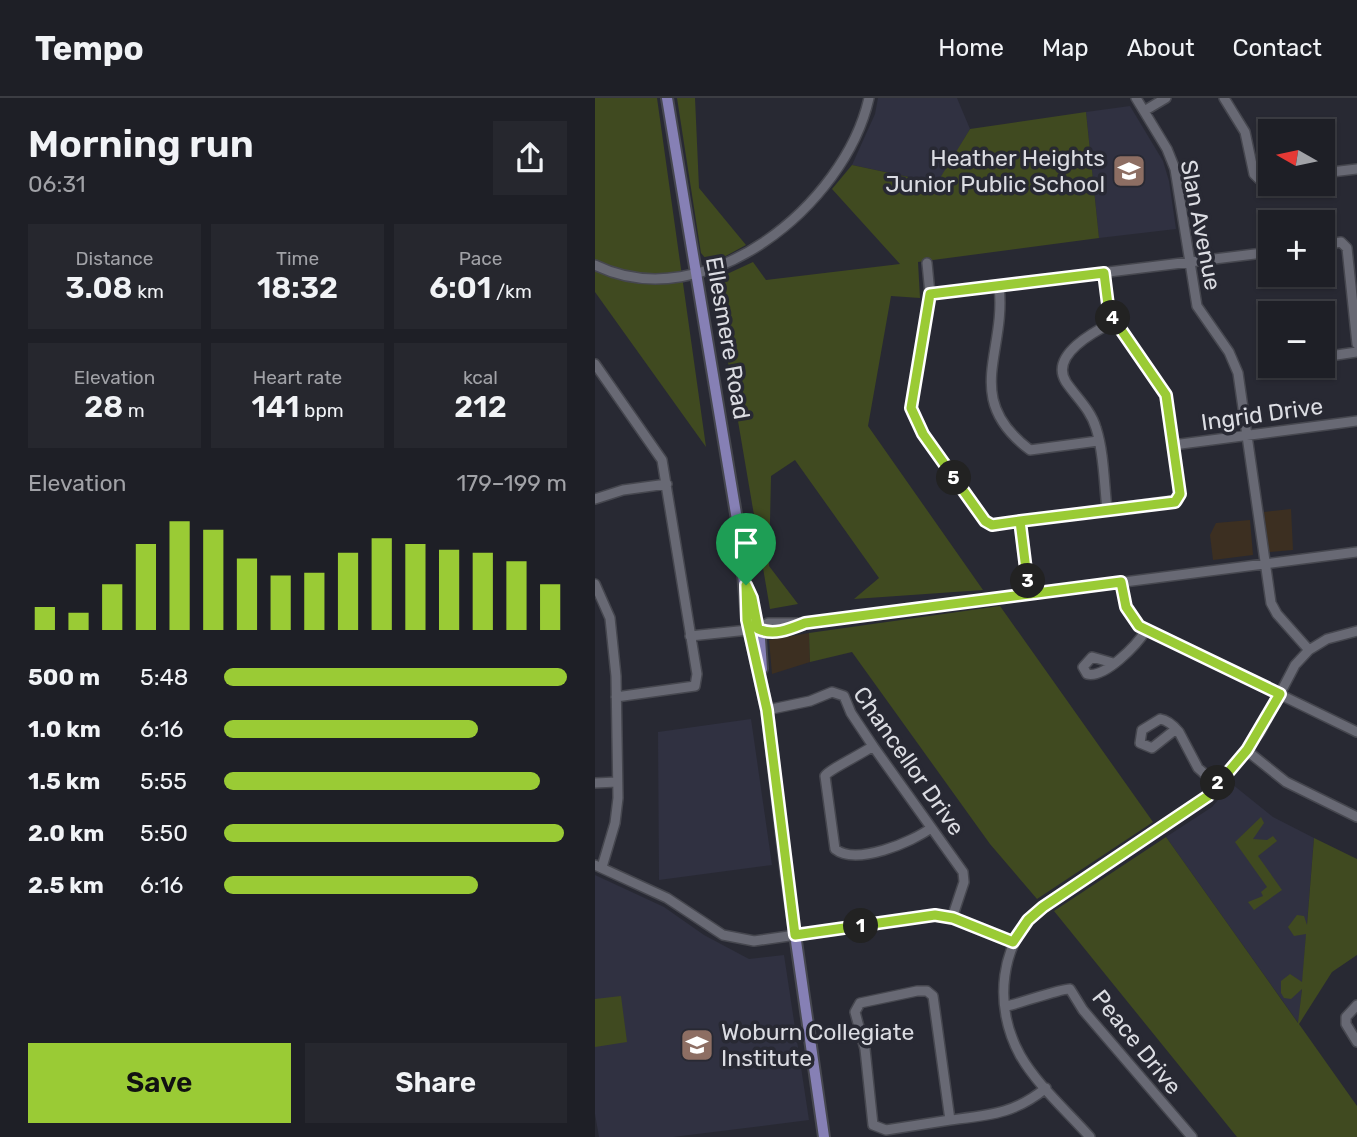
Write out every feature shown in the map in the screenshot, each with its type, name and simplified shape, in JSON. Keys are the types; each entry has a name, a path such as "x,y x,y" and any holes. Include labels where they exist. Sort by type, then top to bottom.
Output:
{"main road":[{"name":"Ellesmere Road","path":"667,98 746,585 752,598 753,630 767,710 824,1137"}],"street":[{"path":"595,265 617,275 639,279 695,274 726,265 749,254 807,203 846,153 863,120 869,98"},
{"name":"Slan Avenue","path":"1136,98 1175,169 1197,306 1237,368 1271,603 1277,614 1309,650"},
{"path":"1144,111 1166,98"},
{"path":"1224,98 1250,143 1254,174 1258,178"},
{"path":"1335,172 1357,169"},
{"path":"1335,243 1341,242 1347,248 1357,344"},
{"path":"930,294 1258,254"},
{"path":"927,263 930,294 912,396 914,420 985,521 992,525 1178,500 1180,494 1166,395 1115,321 1108,305 1104,273"},
{"path":"999,286 1001,313 990,391 997,410 1020,443 1030,450 1098,442"},
{"path":"1107,509 1098,442 1091,416 1065,379 1062,368 1069,352 1115,321"},
{"path":"1335,355 1357,352"},
{"path":"595,364 658,452 667,484 697,674 695,686 616,697"},
{"name":"Ingrid Drive","path":"1173,445 1357,421"},
{"path":"595,499 623,490 667,484"},
{"path":"1020,521 1029,594"},
{"path":"690,636 753,630 768,623 805,623 1357,552"},
{"path":"1121,582 1126,607 1134,621 1146,630 1357,732"},
{"path":"596,587 610,618 614,639 617,782 615,823 599,866 667,898 735,940 754,942 927,916 953,918 1013,942"},
{"path":"1113,663 1135,646 1146,630"},
{"path":"1090,1137 1020,1054 1007,1006 1004,978 1013,942 1035,914 1197,804 1247,750 1280,694 1287,676 1309,650 1327,639 1357,631"},
{"name":"Chancellor Drive","path":"767,710 837,692 844,696 851,713 873,746 963,872 964,882 953,918"},
{"path":"1176,729 1198,768 1217,785"},
{"path":"873,746 856,759 830,769 825,776 835,849 848,854 885,850 911,842 931,828"},
{"path":"1247,750 1286,782 1357,817"},
{"path":"595,783 617,782"},
{"name":"Peace Drive","path":"1007,1006 1041,998 1062,988 1070,989 1083,1010 1192,1137"},
{"path":"950,1120 933,996 927,991 917,991 860,1003 855,1012 865,1049 873,1125 885,1130 1005,1112 1023,1104 1046,1088"},
{"path":"1357,1005 1346,1017 1346,1024 1357,1042"}],"shaded area":[{"path":"878,98 957,98 970,129 938,183 852,165 875,114"},
{"name":"Heather Heights Junior Public School","path":"1130,106 1163,161 1169,181 1176,229 1099,238 1086,112"},
{"path":"1291,509 1293,550 1269,552 1264,512"},
{"path":"1250,520 1253,555 1213,560 1210,535 1216,523"},
{"path":"809,633 810,662 772,674 769,640"},
{"path":"751,719 772,865 659,880 658,732"},
{"path":"1232,784 1273,817 1314,838 1299,1024 1166,837 1212,807"},
{"name":"Woburn Collegiate Institute","path":"595,875 664,907 704,935 749,959 784,955 809,1120 673,1137 599,1137 595,1114"}],"green space":[{"path":"595,98 657,98 706,447 595,292"},
{"path":"677,98 695,98 699,188 746,245 722,258 707,260 701,253"},
{"path":"1086,112 1099,238 918,262 920,298 891,296 868,426 983,590 854,599 879,578 795,460 771,476 769,566 798,604 770,609 714,280 753,262 766,280 900,264 832,189 852,165 937,183 970,129"},
{"path":"1000,606 1153,822 1037,899 990,844 852,652 810,662 809,633"},
{"path":"1261,817 1264,823 1253,839 1267,840 1273,836 1277,841 1258,856 1282,890 1254,910 1248,902 1263,896 1261,892 1267,887 1235,842"},
{"path":"1166,837 1298,1023 1302,989 1291,999 1284,998 1281,981 1290,974 1302,982 1306,934 1294,936 1288,927 1297,915 1304,916 1307,925 1314,838 1357,859 1357,955 1332,972 1299,1024 1357,1106 1357,1137 1237,1137 1054,911"},
{"path":"621,996 627,1042 595,1047 595,999"}],"place":[{"name":"Heather Heights Junior Public School","path":"1129,171"},
{"name":"Woburn Collegiate Institute","path":"697,1045"}],"route":[{"path":"746,585 747,620 767,710 795,935 935,915 953,918 1013,942 1021,928 1043,907 1208,796 1247,750 1280,694 1139,626 1129,615 1121,582 1029,594 1028,582 1020,521 1175,502 1180,494 1166,395 1115,321 1108,305 1104,273 930,294 912,396 914,420 985,521 992,525 1020,521 1029,594 805,623 788,630 767,633 758,629 752,598 746,585"}]}
